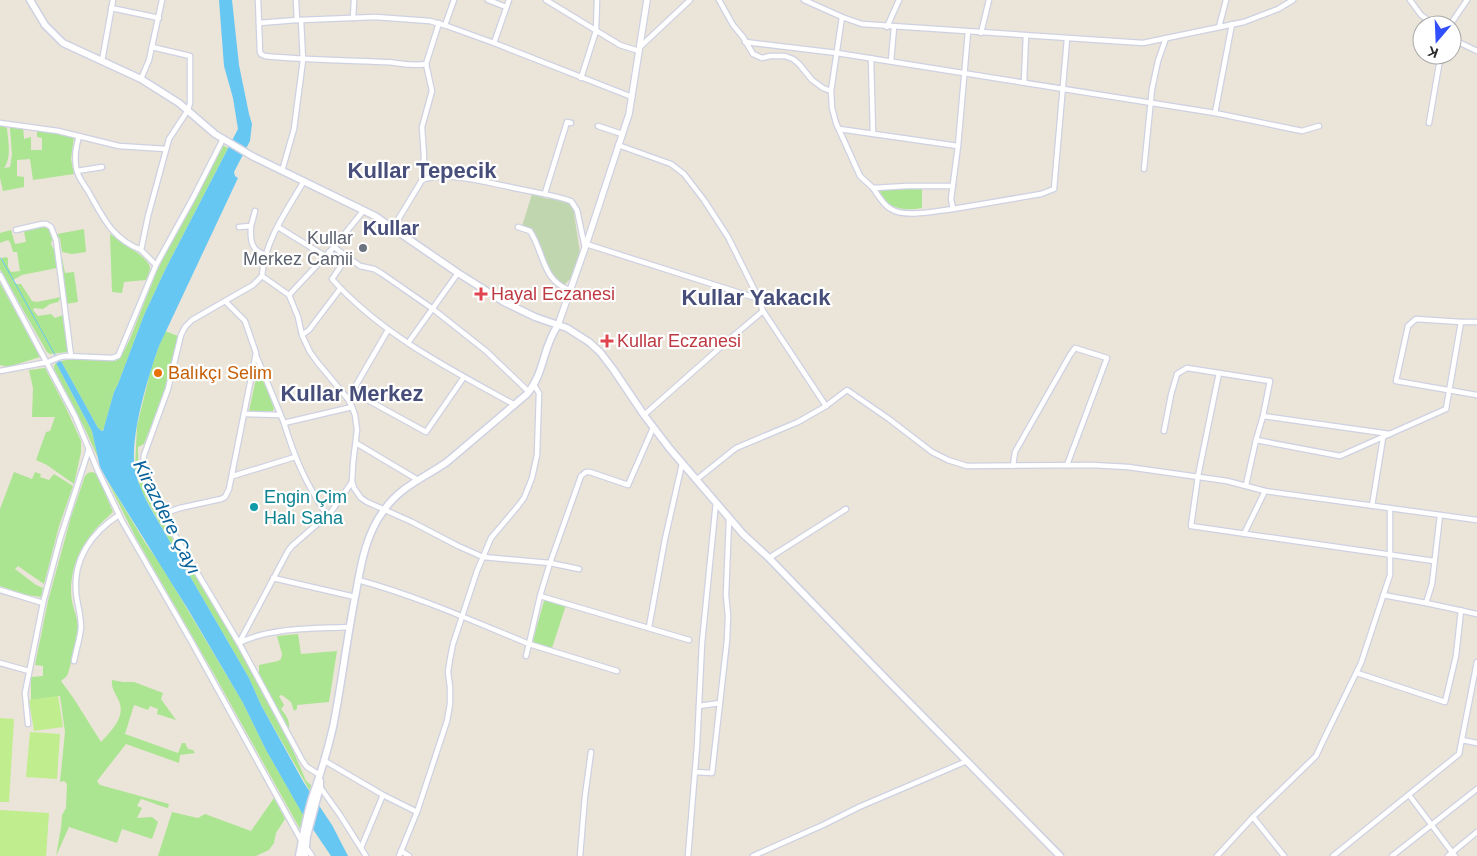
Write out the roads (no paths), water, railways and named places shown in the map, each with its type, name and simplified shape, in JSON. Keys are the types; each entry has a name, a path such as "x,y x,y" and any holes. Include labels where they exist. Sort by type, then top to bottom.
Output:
{"main road":[{"path":"30,0 45,25 57,39 68,46 140,79 188,110 211,131 252,156 364,210 458,274 504,302 582,336 600,352 653,428 743,534 769,558 1060,856"},
{"path":"299,856 325,761 336,710 348,627 368,540 374,526 396,496 447,462 529,392 541,368 549,340 558,325"},
{"path":"305,839 305,856"}],"street":[{"path":"102,61 113,0"},
{"path":"140,79 150,60 162,0"},
{"path":"258,0 261,54 303,60 426,64"},
{"path":"282,171 294,129 303,60 296,0"},
{"path":"353,18 354,0"},
{"path":"445,25 454,0"},
{"path":"488,0 506,7"},
{"path":"494,43 509,0"},
{"path":"546,0 624,47 639,49"},
{"path":"581,78 596,31 597,0"},
{"path":"558,325 629,114 647,0"},
{"path":"639,49 690,0"},
{"path":"719,0 753,54 762,58 785,56 793,59 812,80 823,88 832,91"},
{"path":"804,0 862,24 1144,43 1244,22 1278,9 1293,0"},
{"path":"886,27 899,0"},
{"path":"980,32 989,0"},
{"path":"1219,27 1226,0"},
{"path":"1410,0 1421,15"},
{"path":"1457,15 1467,0"},
{"path":"112,8 158,18"},
{"path":"842,17 836,53 832,108 839,129 860,176 873,188 887,206 892,210 905,213 952,209 1041,194 1054,189 1067,39"},
{"path":"259,23 353,18 392,18 430,21 494,43 632,97"},
{"path":"422,180 424,156 422,127 432,91 426,64 439,23"},
{"path":"1215,113 1232,24"},
{"path":"891,61 894,27"},
{"path":"952,209 951,199 958,146 968,32"},
{"path":"1024,82 1026,35"},
{"path":"1144,169 1152,89 1158,61 1166,38"},
{"path":"745,42 871,58 1024,82 1215,113 1302,131 1319,126"},
{"path":"1462,44 1477,51"},
{"path":"141,250 148,216 170,136 188,110 190,98 190,56 152,47"},
{"path":"871,58 873,134"},
{"path":"1429,123 1439,65"},
{"path":"545,193 566,122 571,123"},
{"path":"0,123 58,131 119,146 166,149"},
{"path":"598,126 622,134"},
{"path":"839,129 958,146"},
{"path":"79,136 75,156 77,171 109,228 130,245 141,250 156,265"},
{"path":"0,371 50,361 60,357 112,358 118,356 156,265 223,139"},
{"path":"618,145 666,162 680,170 704,200 728,236 763,312 826,406"},
{"path":"77,171 102,168"},
{"path":"393,228 422,180 436,177 479,180 545,193 571,201 576,210 585,246"},
{"path":"304,182 278,227 266,255 262,276 253,285 226,302 192,320 182,331 168,389 144,455 143,468 152,497 239,643 304,764 320,775"},
{"path":"873,188 953,186"},
{"path":"289,295 334,247 364,210"},
{"path":"255,211 250,234 252,245 258,252 266,255"},
{"path":"16,230 46,224 53,231 56,240 71,356"},
{"path":"239,227 251,226"},
{"path":"278,227 325,256"},
{"path":"518,227 530,231 550,276 559,286 570,290"},
{"path":"585,246 758,299"},
{"path":"334,247 360,266 381,273 433,309 486,351 529,392"},
{"path":"329,252 343,263 332,279 340,289 388,330 435,361 515,405"},
{"path":"408,343 458,274"},
{"path":"0,275 50,361 119,515 305,839 312,856"},
{"path":"262,276 289,295 298,317 302,335 310,352 352,406 357,426 352,482 361,498 483,557 550,563 579,569"},
{"path":"302,335 309,330 340,289"},
{"path":"226,302 245,321 295,457 307,483 327,515"},
{"path":"644,415 730,338 763,312"},
{"path":"1477,322 1416,319 1408,326 1396,381 1477,395"},
{"path":"1256,440 1340,456 1446,410 1461,322"},
{"path":"348,399 388,330"},
{"path":"1013,466 1015,452 1075,348 1107,358 1067,465"},
{"path":"162,514 224,498 227,495 256,353"},
{"path":"1164,431 1177,374 1187,368 1270,381 1246,485"},
{"path":"1218,373 1198,476 1191,526 1434,561"},
{"path":"353,392 426,432 464,377"},
{"path":"409,856 400,854 417,812 448,721 450,704 448,666 462,616 489,543 521,502 532,478 537,455 539,397 534,385"},
{"path":"696,480 736,448 798,422 826,406 847,390 932,452 966,466 1092,465 1128,467 1227,481 1265,491 1477,520"},
{"path":"284,423 352,406"},
{"path":"245,414 280,415"},
{"path":"1263,416 1392,434"},
{"path":"526,656 550,563 581,476 586,472 590,472 628,485 653,428"},
{"path":"1372,506 1383,438"},
{"path":"356,443 418,480"},
{"path":"28,724 24,697 43,603 60,539 89,447"},
{"path":"232,476 295,457"},
{"path":"649,627 665,539 682,464"},
{"path":"239,643 283,558 292,546 327,515 352,482"},
{"path":"1244,534 1265,491"},
{"path":"688,856 702,643 716,502"},
{"path":"1217,856 1253,817 1316,756 1362,663 1390,575 1390,508"},
{"path":"769,558 846,509"},
{"path":"74,661 81,630 76,591 81,557 93,537 105,524 119,515"},
{"path":"1426,602 1432,584 1440,515"},
{"path":"694,772 712,773 728,624 726,595 729,517"},
{"path":"273,578 355,597"},
{"path":"358,580 388,588 529,644 617,671"},
{"path":"0,592 43,603"},
{"path":"1383,595 1426,602 1477,614"},
{"path":"540,596 689,640"},
{"path":"1357,673 1445,702 1456,656 1461,610"},
{"path":"239,643 260,635 348,627"},
{"path":"1333,856 1459,754 1477,662"},
{"path":"0,663 29,671"},
{"path":"699,706 720,703"},
{"path":"1462,740 1477,743"},
{"path":"580,856 591,752"},
{"path":"325,761 383,795 417,812"},
{"path":"753,856 967,761"},
{"path":"1392,856 1477,789"},
{"path":"317,791 340,815 366,856"},
{"path":"361,848 383,795"},
{"path":"1409,795 1452,855 1477,832"},
{"path":"1253,817 1284,856"}],"water":[{"path":"219,0 232,0 239,65 252,124 250,141 234,172 238,178 159,346 145,390 137,425 134,457 135,470 151,509 249,678 261,705 304,783 332,825 348,856 331,856 302,813 266,750 243,703 189,611 106,478 100,467 92,431 56,363 61,361 98,428 103,431 114,392 144,315 166,268 238,129 233,98 224,66"}],"waterway":[{"path":"1,258 59,362"}],"place":[{"name":"Kullar Merkez Camii","path":"363,248"},
{"name":"Hayal Eczanesi","path":"481,294"},
{"name":"Kullar Eczanesi","path":"607,341"},
{"name":"Balıkçı Selim","path":"158,373"},
{"name":"Engin Çim Halı Saha","path":"254,507"}],"district":[{"name":"Kullar Tepecik","path":"422,170"},
{"name":"Kullar","path":"391,228"},
{"name":"Kullar Yakacık","path":"756,297"},
{"name":"Kullar Merkez","path":"352,393"}],"water label":[{"name":"Kirazdere Çayı","path":"167,517"}]}
